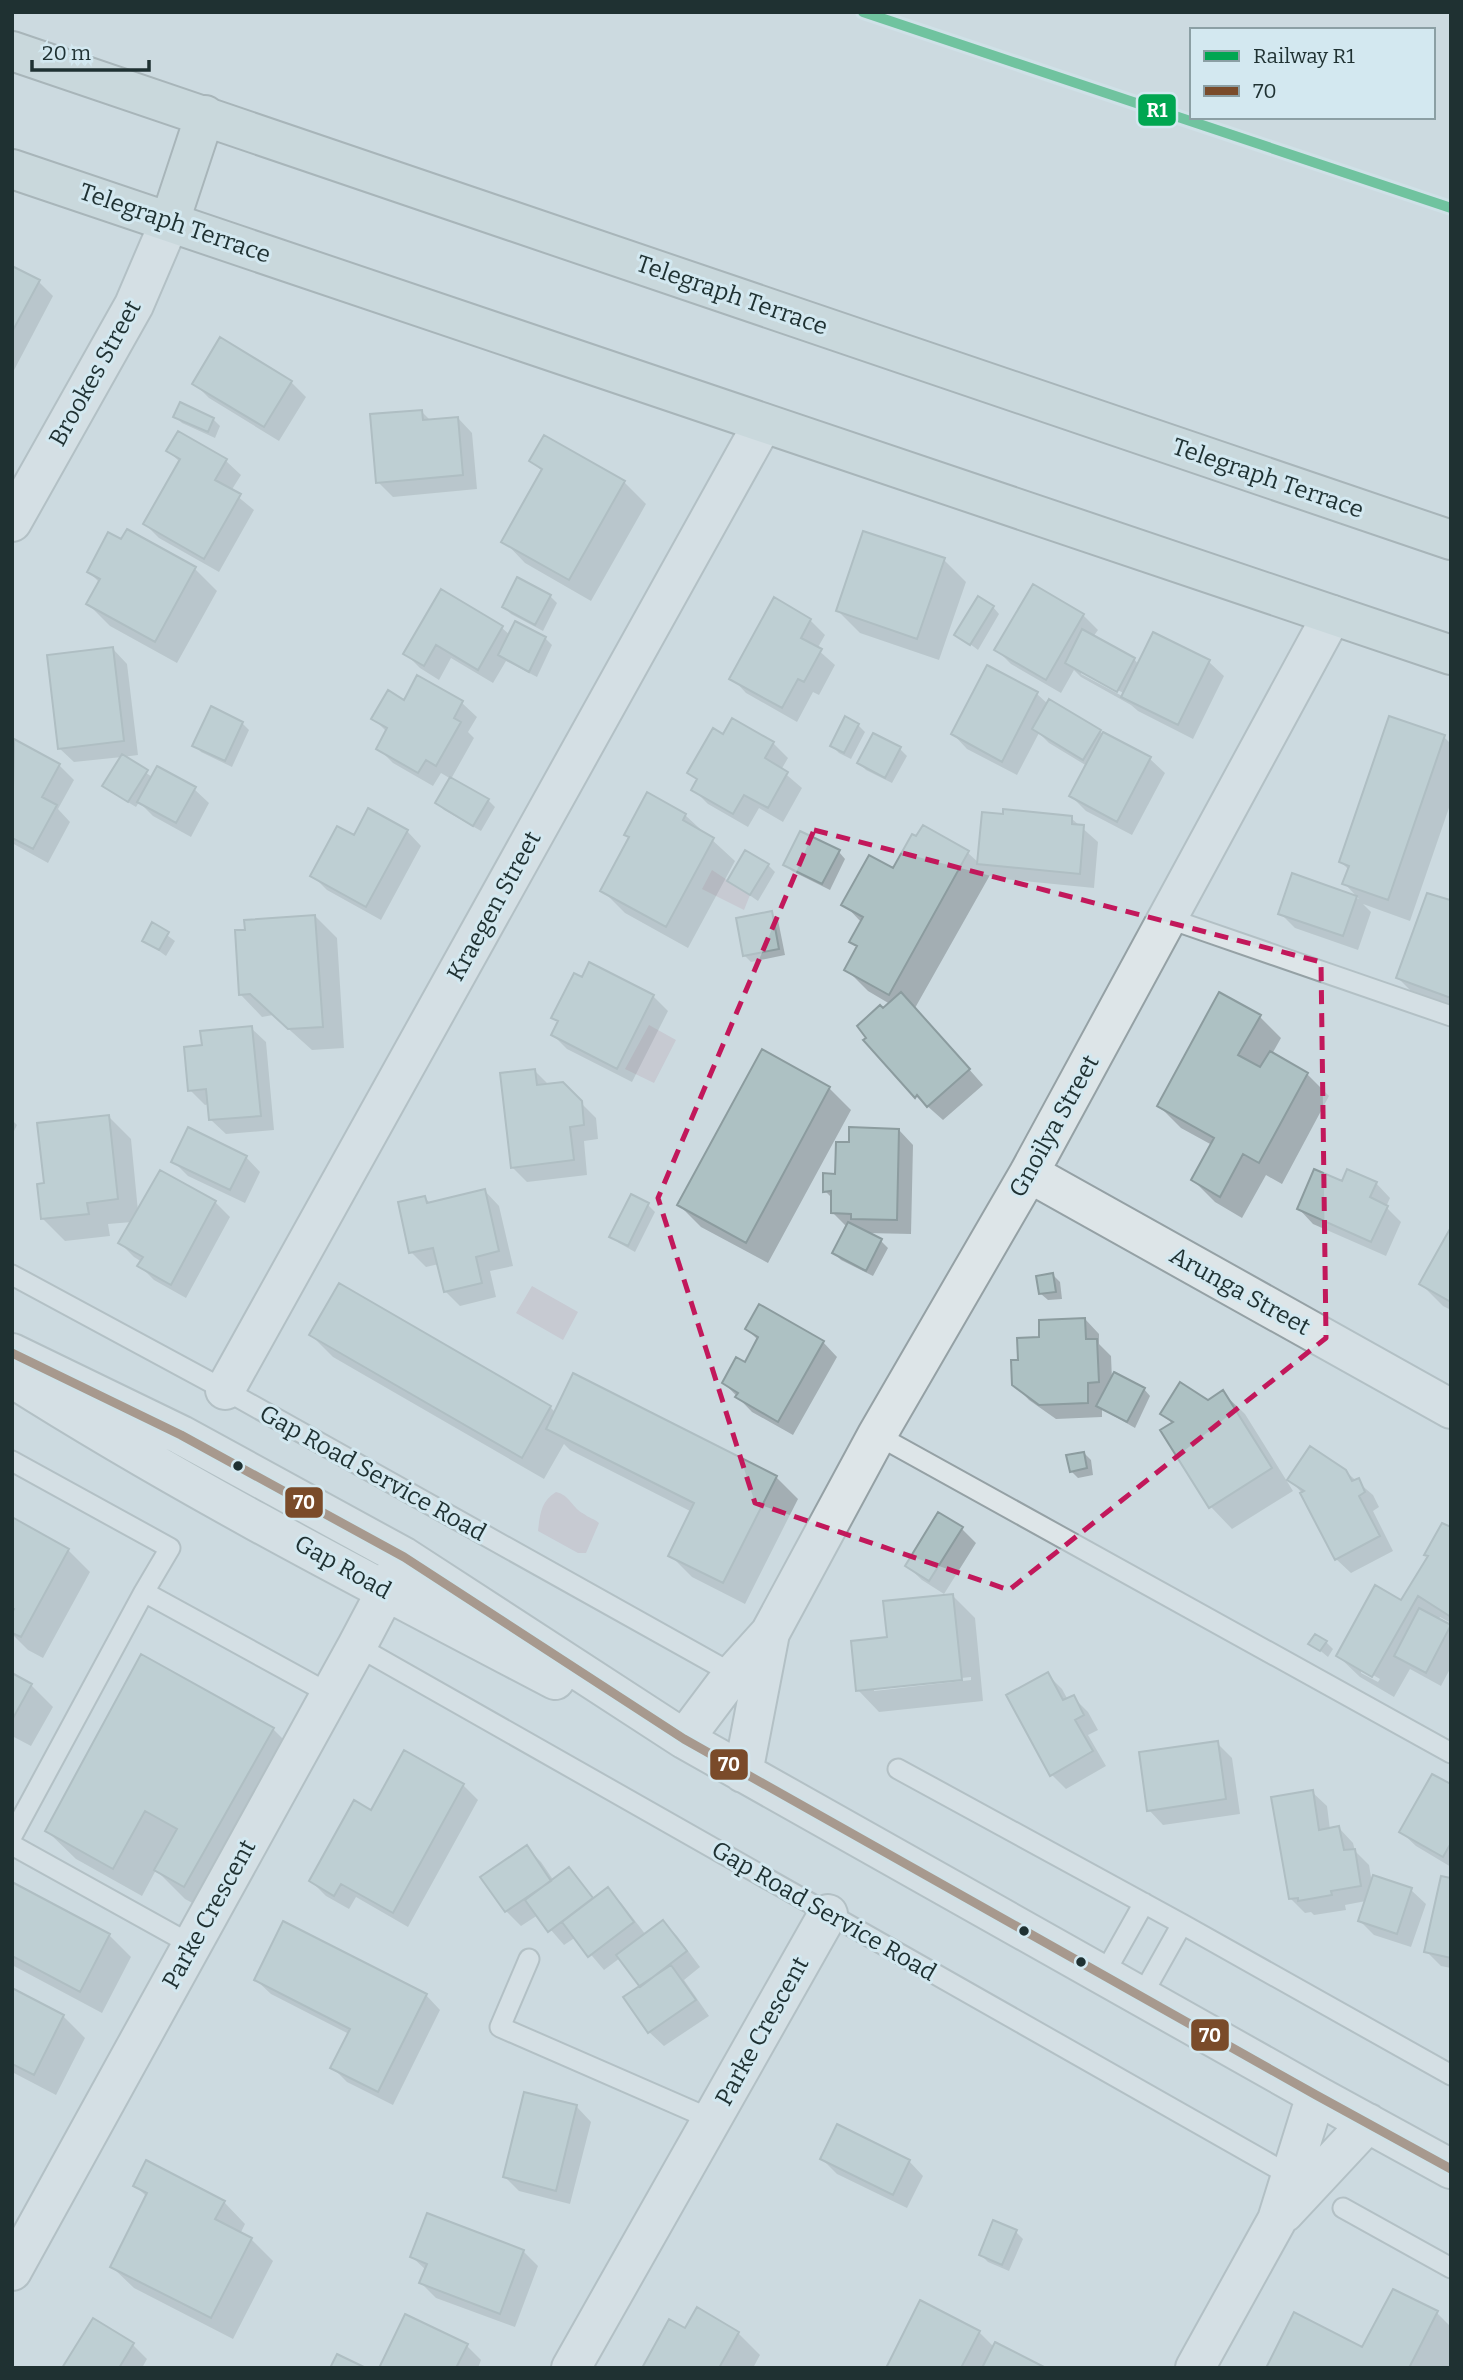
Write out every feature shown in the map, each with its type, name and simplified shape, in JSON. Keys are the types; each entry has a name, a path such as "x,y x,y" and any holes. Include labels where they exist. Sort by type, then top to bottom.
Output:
{"highway":[{"name":"Telegraph Terrace","path":"12,51 1451,540"},
{"path":"170,221 205,115"},
{"name":"Telegraph Terrace","path":"12,169 1451,655"}],"street":[{"name":"Brookes Street","path":"12,522 134,306 170,221"},
{"name":"Kraegen Street","path":"225,1390 763,423"},
{"name":"Gnoilya Street","path":"684,1739 733,1674 770,1633 877,1434 1029,1173 1332,615"},
{"name":"Arunga Street","path":"1029,1173 1451,1409"},
{"name":"Gap Road","path":"12,1353 181,1435 404,1557 684,1739 1102,1976 1451,2169"},
{"name":"Gap Road","path":"12,1378 107,1438 386,1591 556,1680 684,1739"},
{"name":"Parke Crescent","path":"12,2271 404,1557"},
{"name":"Gnoilya Street","path":"743,1773 770,1633"},
{"name":"Parke Crescent","path":"571,2368 828,1914"},
{"path":"1195,2368 1300,2181 1316,2095"},
{"path":"1300,2181 1368,2123"}],"lane":[{"path":"1167,918 1451,1016"},
{"name":"Gap Road Service Road","path":"12,1275 225,1390 733,1674"},
{"path":"877,1434 1451,1754"},
{"path":"12,1461 170,1548 12,1836"},
{"path":"144,1592 330,1694"},
{"name":"Gap Road Service Road","path":"357,1646 1300,2181"},
{"path":"898,1769 1451,2075"},
{"path":"12,1845 192,1945"},
{"path":"1102,1976 1144,1903"},
{"path":"1140,1997 1182,1924"},
{"path":"529,1959 500,2027 713,2120"},
{"path":"1343,2208 1451,2268"}],"highlighted area":[{"path":"814,830 1321,962 1326,1338 1009,1590 755,1503 658,1198"}],"shaded area":[{"path":"712,870 750,895 744,910 702,889"},
{"path":"649,1025 676,1040 654,1083 625,1069"},
{"path":"532,1286 578,1312 563,1340 516,1313"},
{"path":"556,1492 599,1523 586,1553 578,1553 538,1531 544,1504"}],"building":[{"path":"12,266 40,280 12,332"},
{"path":"220,337 292,381 264,427 192,384"},
{"path":"180,402 214,418 208,432 173,417"},
{"path":"422,410 423,420 458,417 463,475 376,483 370,414"},
{"path":"178,431 227,459 215,480 241,494 204,559 143,524 180,459 166,451"},
{"path":"544,435 625,481 569,580 501,542 542,469 529,461"},
{"path":"127,529 196,567 155,642 86,604 100,579 87,572 108,532 121,539"},
{"path":"863,531 945,558 917,639 836,611"},
{"path":"517,577 551,595 535,625 502,607"},
{"path":"1033,584 1084,614 1046,680 994,650"},
{"path":"441,589 503,626 478,670 436,645 424,666 403,654"},
{"path":"978,596 994,606 970,645 954,635"},
{"path":"774,597 811,619 801,638 822,649 804,682 798,679 782,708 729,679"},
{"path":"515,621 546,637 529,672 498,655"},
{"path":"1082,629 1135,658 1117,692 1065,663"},
{"path":"1153,632 1210,660 1178,725 1121,697"},
{"path":"113,647 124,741 58,749 47,655"},
{"path":"987,665 1038,692 1002,762 951,734"},
{"path":"417,675 463,701 454,718 461,722 436,766 426,760 418,773 376,749 387,728 371,719 388,690 404,700"},
{"path":"1049,699 1101,730 1083,760 1032,729"},
{"path":"211,706 243,722 225,761 192,746"},
{"path":"845,716 859,724 844,753 830,746"},
{"path":"1389,716 1445,735 1388,900 1342,884 1349,866 1339,862"},
{"path":"732,718 774,742 765,758 788,772 768,808 744,795 733,814 691,790 697,779 687,773 713,728 723,734"},
{"path":"1103,732 1151,757 1117,822 1069,796"},
{"path":"873,733 901,747 885,778 857,763"},
{"path":"14,739 60,764 42,797 57,805 33,849 12,838"},
{"path":"122,754 148,770 128,802 102,786"},
{"path":"157,766 196,787 176,823 137,802"},
{"path":"450,777 489,799 473,826 435,803"},
{"path":"647,792 686,814 683,820 714,838 666,927 600,891 629,837 624,835"},
{"path":"368,808 408,830 366,907 310,876 337,826 354,835"},
{"path":"1003,809 1072,816 1072,824 1084,825 1080,874 977,864 982,812 1003,814"},
{"path":"923,825 969,851 889,995 844,970 857,946 849,942 863,917 841,905 869,855 893,868 912,834 916,836"},
{"path":"800,831 840,850 822,884 783,865"},
{"path":"745,850 769,864 750,895 727,881"},
{"path":"1292,873 1357,896 1343,936 1278,914"},
{"path":"1427,893 1450,900 1451,897 1451,998 1396,978"},
{"path":"772,911 779,949 743,956 736,918"},
{"path":"315,915 323,1027 288,1029 250,994 239,995 235,930 245,930 244,920"},
{"path":"152,922 169,932 159,950 142,941"},
{"path":"589,962 654,995 617,1069 551,1035 558,1021 551,1018 574,973 582,977"},
{"path":"901,992 970,1069 927,1107 917,1095 915,1098 863,1040 866,1038 857,1026 880,1005 883,1008"},
{"path":"1219,992 1261,1015 1238,1055 1260,1067 1270,1051 1308,1073 1259,1163 1243,1154 1220,1197 1191,1180 1214,1138 1157,1106"},
{"path":"252,1026 261,1116 209,1120 206,1089 188,1091 184,1047 202,1045 200,1031"},
{"path":"762,1049 830,1087 746,1243 677,1205"},
{"path":"535,1069 537,1085 563,1082 582,1101 584,1125 570,1127 574,1160 511,1168 500,1073"},
{"path":"109,1115 118,1199 87,1203 89,1214 41,1219 37,1184 44,1183 37,1123"},
{"path":"188,1127 247,1156 230,1190 171,1162"},
{"path":"849,1127 899,1129 897,1220 851,1219 851,1214 831,1213 831,1191 823,1192 823,1173 835,1174 836,1142 849,1142"},
{"path":"1314,1169 1342,1181 1347,1169 1377,1182 1370,1197 1388,1206 1371,1242 1297,1209"},
{"path":"160,1170 216,1201 171,1285 137,1266 143,1257 118,1243"},
{"path":"485,1189 499,1251 476,1257 482,1283 444,1292 433,1248 409,1253 398,1202 425,1196 427,1203"},
{"path":"631,1194 649,1203 628,1246 609,1237"},
{"path":"848,1222 882,1239 866,1271 832,1253"},
{"path":"1451,1227 1451,1302 1419,1284"},
{"path":"1053,1273 1056,1292 1039,1294 1036,1276"},
{"path":"339,1283 551,1406 522,1458 309,1335"},
{"path":"759,1304 824,1341 778,1422 735,1397 738,1393 722,1383 736,1357 745,1362 758,1337 745,1329"},
{"path":"1085,1318 1086,1339 1097,1339 1099,1382 1088,1383 1088,1403 1039,1405 1012,1385 1011,1360 1018,1360 1017,1338 1039,1337 1039,1320"},
{"path":"1114,1372 1145,1388 1127,1422 1096,1406"},
{"path":"573,1373 777,1476 723,1583 668,1556 694,1503 546,1429"},
{"path":"1180,1382 1208,1400 1223,1390 1272,1468 1209,1508 1160,1430 1173,1422 1160,1414"},
{"path":"1310,1446 1346,1470 1352,1481 1359,1478 1365,1492 1359,1496 1380,1536 1335,1560 1300,1493 1304,1491 1287,1480"},
{"path":"1084,1452 1087,1468 1070,1472 1066,1455"},
{"path":"938,1512 963,1527 929,1581 905,1566"},
{"path":"12,1517 69,1549 21,1637 12,1633"},
{"path":"1442,1523 1451,1527 1451,1617 1418,1596 1372,1677 1336,1656 1375,1585 1401,1600 1428,1556 1424,1555"},
{"path":"953,1594 962,1680 856,1691 851,1641 887,1637 883,1601"},
{"path":"1419,1608 1451,1625 1426,1673 1394,1656"},
{"path":"1315,1634 1327,1641 1320,1651 1308,1644"},
{"path":"141,1654 274,1728 184,1887 154,1870 177,1829 145,1811 113,1869 45,1831"},
{"path":"1048,1672 1063,1700 1074,1695 1084,1715 1075,1720 1093,1751 1050,1776 1006,1695"},
{"path":"12,1673 32,1684 12,1720"},
{"path":"1218,1741 1226,1799 1147,1811 1139,1752"},
{"path":"404,1750 464,1784 393,1913 341,1884 334,1896 309,1881 354,1800 371,1810"},
{"path":"1432,1774 1451,1784 1451,1843 1443,1857 1399,1832"},
{"path":"1313,1790 1319,1830 1339,1826 1344,1850 1355,1849 1361,1886 1298,1901 1298,1898 1289,1899 1271,1797"},
{"path":"527,1845 551,1881 505,1912 480,1877"},
{"path":"569,1867 593,1898 548,1932 525,1900"},
{"path":"1373,1875 1412,1888 1397,1934 1358,1921"},
{"path":"1441,1876 1451,1878 1451,1958 1424,1952"},
{"path":"12,1882 110,1934 80,1992 12,1956"},
{"path":"608,1887 634,1922 588,1957 562,1922"},
{"path":"663,1920 687,1951 640,1987 616,1955"},
{"path":"283,1921 427,1994 378,2092 330,2068 350,2029 254,1980"},
{"path":"671,1965 696,2000 648,2033 623,1997"},
{"path":"12,1988 64,2015 34,2075 12,2064"},
{"path":"524,2092 577,2105 556,2191 503,2177"},
{"path":"837,2124 910,2160 893,2195 820,2159"},
{"path":"146,2160 225,2201 215,2219 252,2238 211,2318 110,2267 147,2193 133,2186"},
{"path":"427,2213 524,2250 500,2314 419,2283 427,2264 410,2257"},
{"path":"993,2220 1017,2230 1002,2265 979,2255"},
{"path":"1393,2289 1438,2311 1409,2368 1266,2368 1294,2312 1362,2347"},
{"path":"920,2300 980,2331 961,2368 886,2368"},
{"path":"697,2307 739,2332 719,2368 642,2368 669,2319 685,2328"},
{"path":"405,2314 468,2344 456,2368 379,2368"},
{"path":"93,2318 134,2343 119,2368 62,2368"},
{"path":"995,2342 1046,2368 982,2368"},
{"path":"337,2354 366,2368 330,2368"}],"rail line":[{"name":"R1","path":"863,12 1451,208"}],"transit line":[{"name":"70","path":"12,1353 181,1435 404,1557 684,1739 1451,2169"}]}
